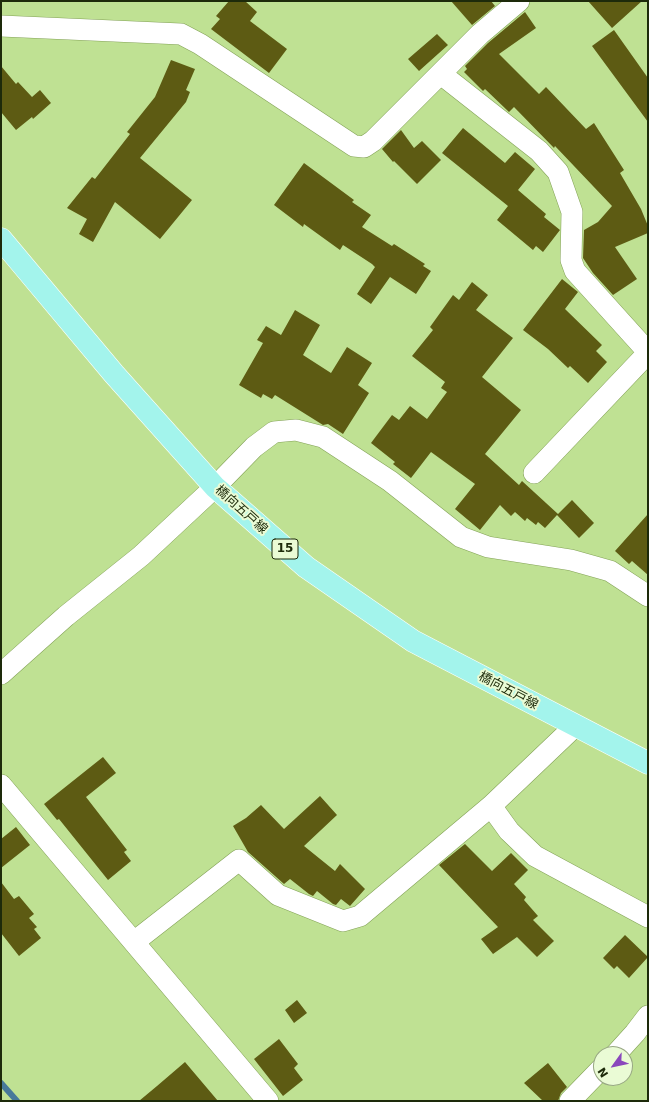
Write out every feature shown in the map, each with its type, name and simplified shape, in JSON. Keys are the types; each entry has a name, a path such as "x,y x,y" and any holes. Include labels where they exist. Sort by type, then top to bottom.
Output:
{"main road":[{"name":"橋向五戸線","path":"1,239 114,374 215,488 306,568 413,641 648,763"}],"street":[{"path":"1,26 181,34 200,44 354,146 364,147 373,141 480,34 519,1"},
{"path":"441,74 539,151 558,172 572,212 571,260 575,271 648,353 534,473"},
{"path":"1,674 66,616 142,556 215,488 254,447 274,432 296,430 323,437 390,481 461,537 488,547 571,560 610,571 648,596"},
{"path":"134,942 239,860 278,895 343,921 360,916 491,806 575,726"},
{"path":"1,785 268,1101"},
{"path":"491,806 509,830 535,856 648,917"},
{"path":"624,1046 636,1033 648,1016"},
{"path":"570,1101 593,1077"}],"building":[{"path":"229,1 245,1 257,12 250,21 287,49 269,73 211,29 220,19 216,16"},
{"path":"451,1 491,1 495,6 472,25"},
{"path":"588,1 642,1 612,28"},
{"path":"525,12 536,28 499,54 539,94 546,87 586,129 594,123 624,170 620,173 641,209 648,226 648,233 615,247 637,279 613,295 593,273 583,258 584,230 598,222 612,206 555,146 554,148 514,107 509,112 485,89 483,91 464,72 467,69 465,66 488,43"},
{"path":"614,30 648,78 648,122 592,46"},
{"path":"437,34 448,45 419,71 408,59"},
{"path":"171,60 195,69 186,90 190,92 186,102 140,158 192,200 160,239 115,202 93,242 79,234 87,219 67,208 92,177 95,179 130,134 127,132 155,97"},
{"path":"1,66 16,84 18,82 32,97 40,90 51,103 33,119 32,117 16,130 1,112"},
{"path":"463,128 505,163 515,152 535,169 518,190 546,214 544,217 560,230 543,252 536,246 533,250 497,220 508,206 442,153"},
{"path":"401,130 414,148 422,141 441,160 417,184 394,161 393,162 382,149"},
{"path":"304,163 354,200 352,202 371,215 362,227 392,246 394,244 425,264 423,266 431,271 416,294 390,277 371,304 357,294 375,267 343,245 340,250 304,224 303,227 274,205"},
{"path":"562,279 578,292 565,309 602,345 596,351 607,362 588,383 570,366 568,368 548,349 523,330"},
{"path":"472,282 488,295 476,310 513,338 482,377 521,410 485,454 519,485 522,481 558,514 572,500 594,523 579,538 557,515 545,528 538,522 536,525 527,518 525,521 515,512 511,516 500,505 480,530 455,509 475,484 431,452 411,478 393,464 395,462 371,443 392,415 399,420 410,406 427,419 447,392 441,388 445,382 412,356 433,330 430,327 453,295 459,300"},
{"path":"295,310 320,325 303,355 331,373 347,347 372,363 358,385 369,393 343,434 328,424 323,425 275,395 272,399 263,394 261,398 239,385 263,343 257,340 266,326 281,335"},
{"path":"648,514 648,575 632,561 629,564 615,551"},
{"path":"103,757 116,773 86,797 127,850 124,852 131,861 108,880 59,819 57,820 44,804"},
{"path":"320,796 337,815 304,846 335,871 340,864 365,889 350,906 341,899 336,905 333,904 317,891 313,896 290,879 284,884 248,852 233,826 246,818 261,805 284,829"},
{"path":"16,827 30,845 1,868 1,839"},
{"path":"465,844 492,871 511,853 528,870 514,884 526,897 524,900 538,916 533,920 554,941 537,957 517,937 493,954 481,939 498,927 439,865"},
{"path":"1,882 14,899 19,896 34,914 29,918 37,927 34,929 41,938 19,956 1,933"},
{"path":"625,935 648,957 629,978 617,966 614,969 603,958"},
{"path":"297,1000 307,1013 294,1023 285,1010"},
{"path":"279,1039 298,1064 294,1068 303,1080 283,1096 254,1059"},
{"path":"185,1062 218,1101 139,1101 157,1086"},
{"path":"548,1063 567,1087 561,1093 558,1101 543,1101 524,1083"}],"waterway":[{"path":"1,1083 17,1101"}]}
